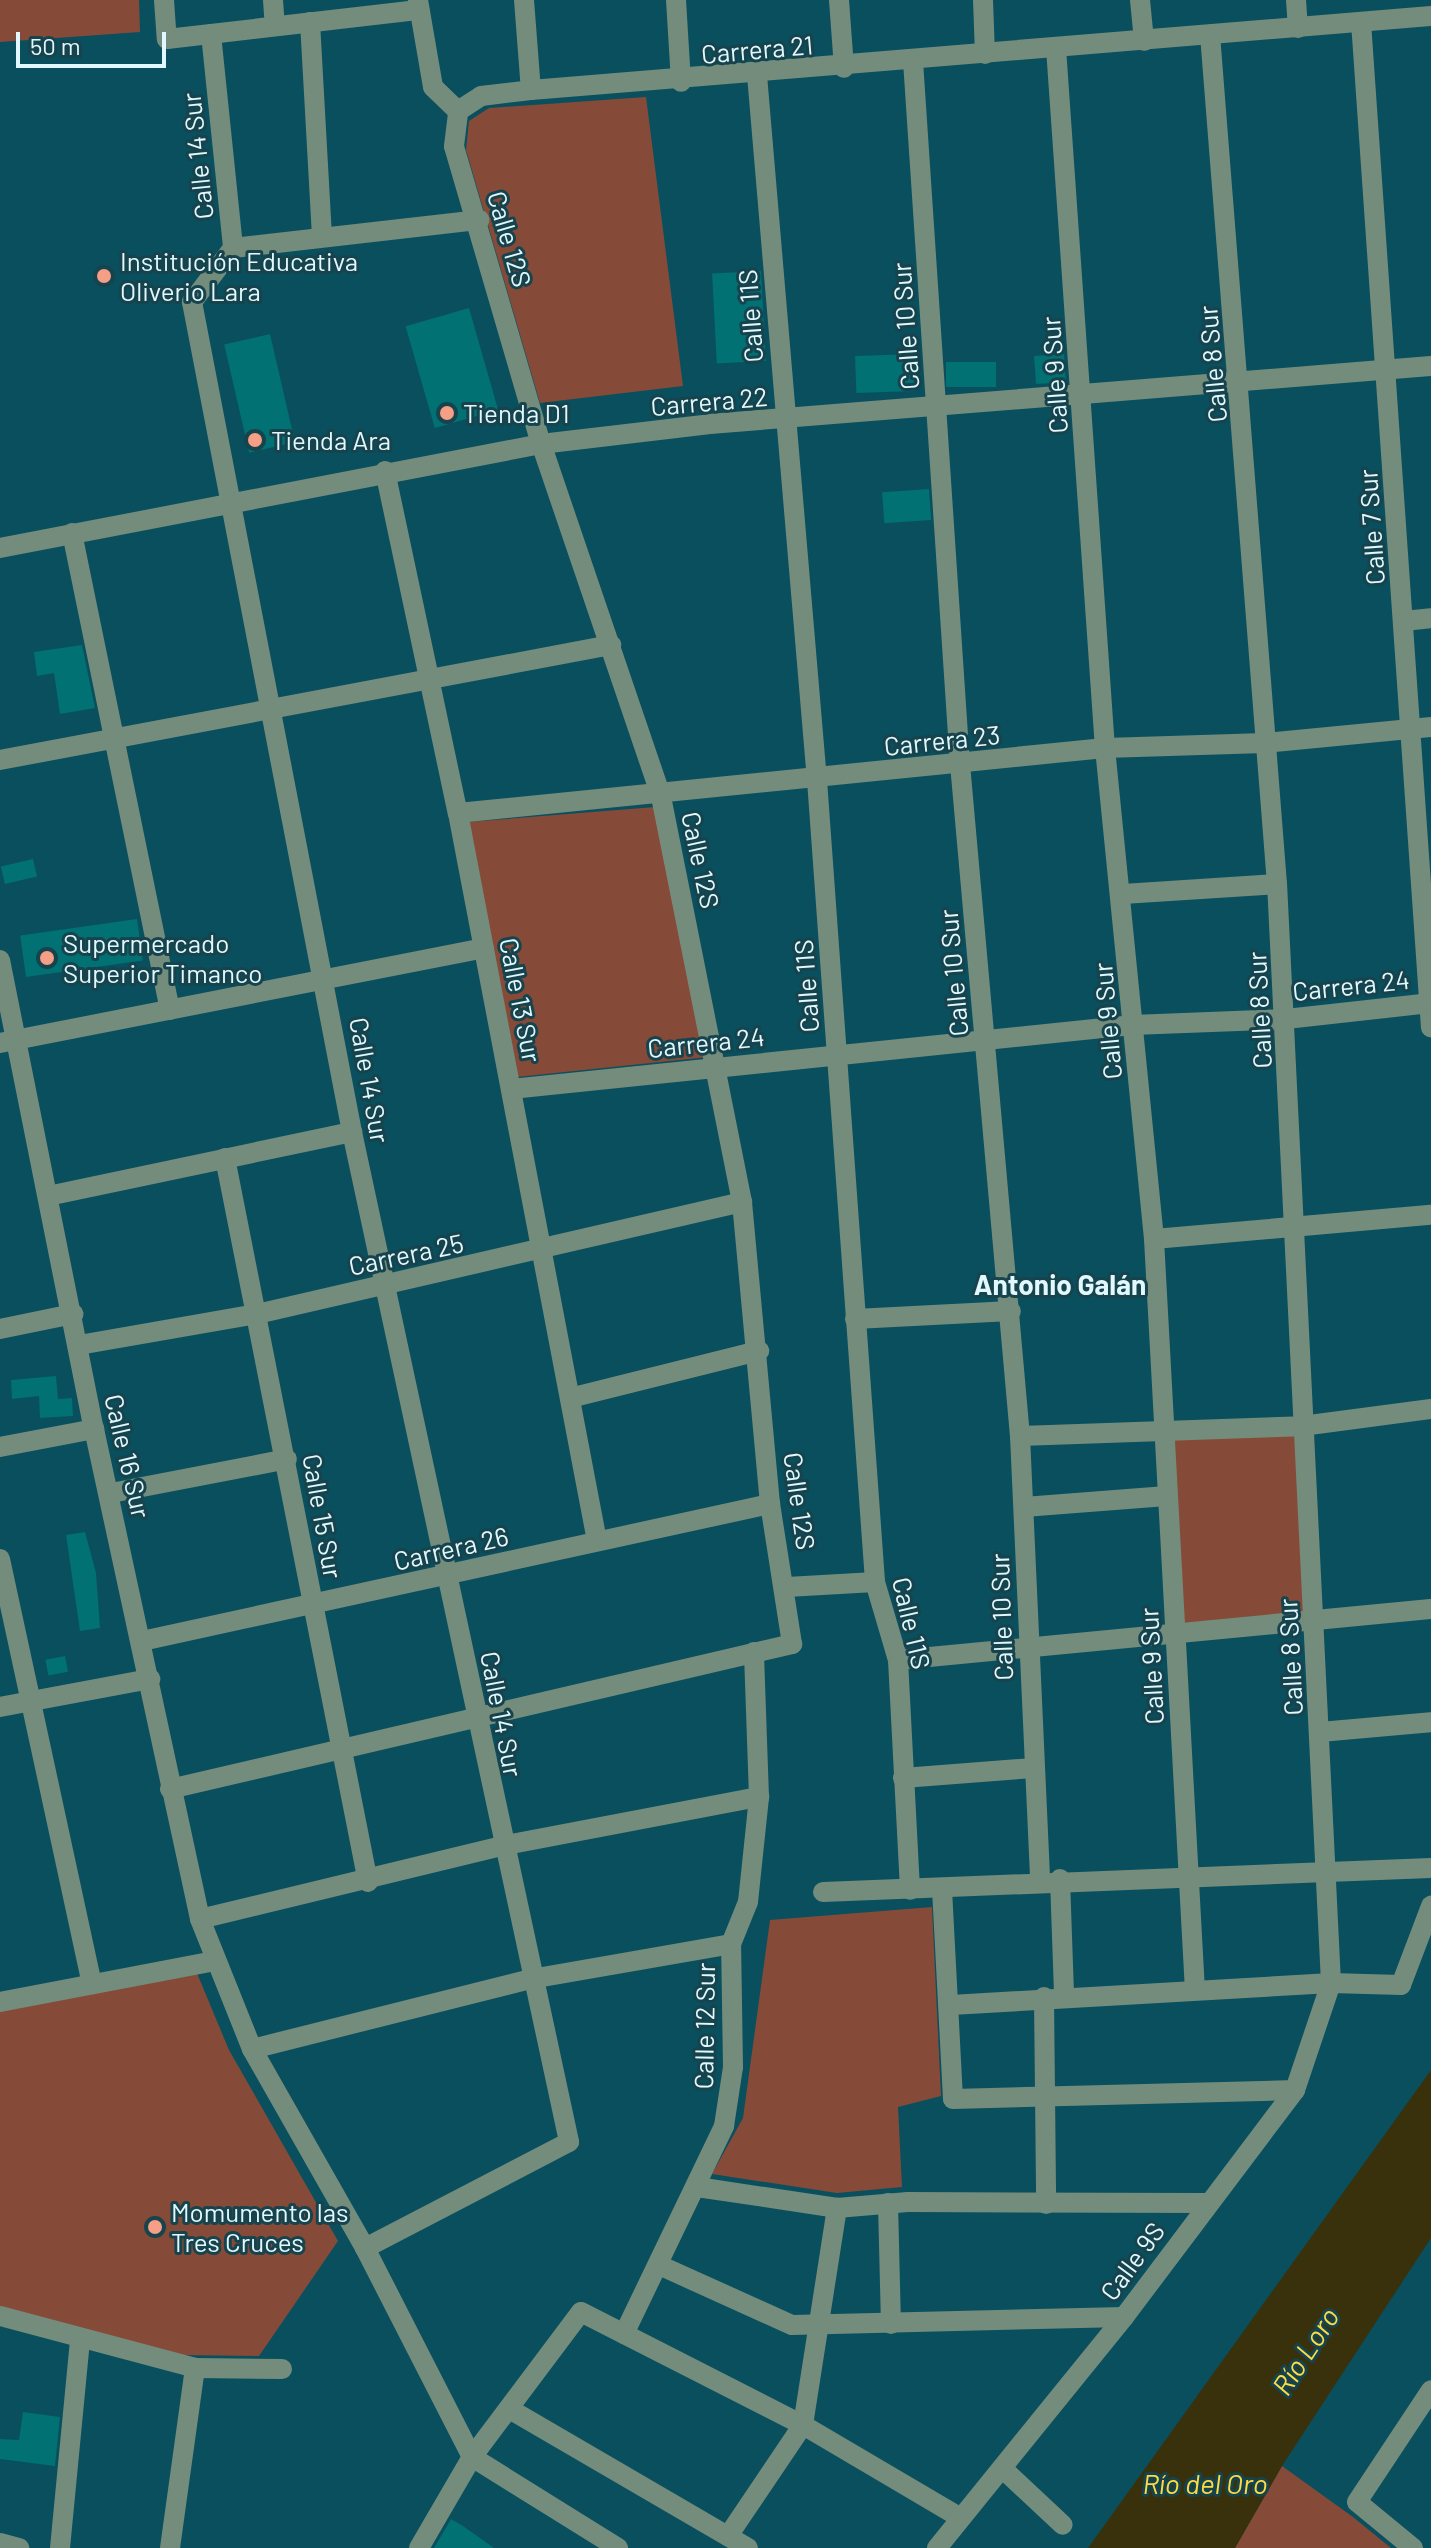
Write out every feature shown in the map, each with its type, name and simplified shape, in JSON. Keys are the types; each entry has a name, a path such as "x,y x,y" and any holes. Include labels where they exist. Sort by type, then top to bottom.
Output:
{"street":[{"path":"164,0 167,39 418,5 433,87 458,111"},
{"path":"273,0 275,26"},
{"path":"524,0 531,90"},
{"path":"676,0 681,82"},
{"path":"839,0 844,68"},
{"path":"983,0 985,54"},
{"path":"1140,0 1144,41"},
{"path":"1296,0 1298,28"},
{"name":"Carrera 21","path":"458,111 481,96 531,90 681,82 1431,16"},
{"path":"310,22 322,235"},
{"name":"Calle 7 Sur","path":"1361,22 1404,621 1422,728 1431,1028"},
{"name":"Calle 14 Sur","path":"211,34 233,248 192,302 326,979 352,1132 387,1284 501,1846 569,2142 365,2248"},
{"name":"Calle 8 Sur","path":"1210,35 1240,382 1286,1019 1302,1426 1328,1873 1331,1983"},
{"name":"Calle 9 Sur","path":"1056,48 1105,748 1123,894 1132,1025 1154,1239 1195,1990"},
{"name":"Calle 10 Sur","path":"913,61 960,764 1020,1436 1034,1768 1050,1880 1054,1996 1046,2097 1046,2204"},
{"name":"Calle 11S","path":"757,75 817,780 875,1582 898,1660 910,1890"},
{"name":"Calle 12S","path":"458,111 454,146 479,220 541,444 661,796 718,1066 742,1202 759,1351 770,1504 787,1587 792,1644 754,1652"},
{"path":"233,248 322,235 479,220"},
{"name":"Carrera 22","path":"0,548 233,506 385,471 541,444 936,405 1431,366"},
{"name":"Calle 13 Sur","path":"385,471 458,813 597,1541"},
{"path":"72,533 170,1010"},
{"path":"1404,621 1431,618"},
{"path":"0,760 611,645"},
{"name":"Carrera 23","path":"458,813 661,796 1105,748 1265,743 1422,728"},
{"path":"1123,894 1277,884"},
{"path":"9,1041 484,948"},
{"name":"Calle 16 Sur","path":"0,960 9,1041 48,1196 94,1429 111,1493 170,1789 200,1919 214,1961 252,2049 365,2248 472,2457"},
{"name":"Carrera 24","path":"511,1089 1132,1025 1286,1019 1430,1003"},
{"path":"48,1196 352,1132"},
{"name":"Calle 15 Sur","path":"225,1158 287,1459 311,1604 368,1882"},
{"name":"Carrera 25","path":"79,1345 257,1314 742,1202"},
{"path":"1154,1239 1296,1223 1431,1215"},
{"path":"855,1319 1011,1311"},
{"path":"0,1329 73,1314"},
{"path":"570,1398 759,1351"},
{"path":"1020,1436 1302,1426 1431,1409"},
{"path":"0,1447 94,1429"},
{"path":"111,1493 287,1459"},
{"path":"1024,1507 1167,1496"},
{"name":"Carrera 26","path":"142,1641 770,1504"},
{"path":"0,1559 92,1984"},
{"path":"787,1587 875,1582"},
{"path":"898,1660 1176,1636 1431,1609"},
{"path":"170,1789 754,1652"},
{"name":"Calle 12 Sur","path":"624,2334 724,2126 733,2067 731,1944 748,1902 759,1797 754,1652"},
{"path":"0,1707 150,1679"},
{"path":"1320,1732 1431,1722"},
{"path":"903,1778 1034,1768"},
{"path":"200,1919 368,1882 501,1846 759,1797"},
{"path":"823,1892 942,1889 1050,1880 1431,1868"},
{"path":"942,1889 951,2005 953,2099 1295,2090"},
{"path":"951,2005 1054,1996 1331,1983 1401,1985 1431,1906"},
{"path":"252,2049 531,1979 731,1944"},
{"path":"0,2002 214,1961"},
{"name":"Calle 9S","path":"937,2548 1124,2317 1295,2090 1331,1983"},
{"path":"697,2187 837,2208 888,2203 1207,2203"},
{"path":"888,2203 891,2324"},
{"path":"728,2536 803,2425 837,2208"},
{"path":"659,2265 792,2325 1124,2317"},
{"path":"419,2548 472,2457 511,2410 581,2312 803,2425 961,2518"},
{"path":"0,2316 80,2340 195,2368 282,2369"},
{"path":"60,2548 80,2340"},
{"path":"170,2548 195,2368"},
{"path":"1413,2548 1357,2502 1430,2396"},
{"path":"511,2410 748,2548"},
{"path":"472,2457 618,2548"},
{"path":"1002,2468 1063,2525"},
{"path":"0,2543 19,2548"}],"shaded area":[{"path":"0,0 139,0 140,32 0,42"},
{"path":"646,97 683,386 540,403 466,150 469,121 489,108"},
{"path":"655,807 708,1057 517,1077 468,822"},
{"path":"1302,1426 1312,1620 1174,1627 1164,1433"},
{"path":"932,1907 941,2096 898,2107 902,2187 837,2193 712,2174 743,2118 770,1920"},
{"path":"194,1966 229,2050 338,2241 259,2356 175,2355 0,2309 0,2003"},
{"path":"1282,2466 1353,2517 1391,2548 1235,2548"}],"water":[{"name":"Río del Oro","path":"1431,2070 1431,2238 1282,2466 1235,2548 1088,2548"}],"building":[{"path":"761,271 766,361 717,363 712,274"},
{"path":"469,308 498,410 435,428 406,326"},
{"path":"270,334 295,442 249,453 224,345"},
{"path":"913,354 914,391 856,393 855,356"},
{"path":"1064,354 1066,382 1036,384 1034,356"},
{"path":"946,362 996,362 996,387 946,387"},
{"path":"929,489 931,520 884,523 882,492"},
{"path":"82,645 95,708 60,714 54,673 37,676 34,652"},
{"path":"33,859 37,877 5,884 1,866"},
{"path":"137,919 143,961 26,977 20,935"},
{"path":"56,1376 58,1399 72,1398 73,1416 40,1418 39,1396 12,1399 11,1380"},
{"path":"85,1532 96,1573 100,1628 80,1631 66,1535"},
{"path":"65,1656 68,1672 48,1676 45,1660"},
{"path":"23,2412 60,2417 55,2466 0,2459 0,2439 19,2440"},
{"path":"451,2519 463,2526 494,2548 434,2548"}],"place":[{"name":"Institución Educativa Oliverio Lara","path":"104,276"},
{"name":"Tienda D1","path":"447,413"},
{"name":"Tienda Ara","path":"255,440"},
{"name":"Supermercado Superior Timanco","path":"47,958"},
{"name":"Momumento las Tres Cruces","path":"155,2227"}],"district":[{"name":"Antonio Galán","path":"1060,1284"}],"water label":[{"name":"Río Loro","path":"1305,2351"}]}
